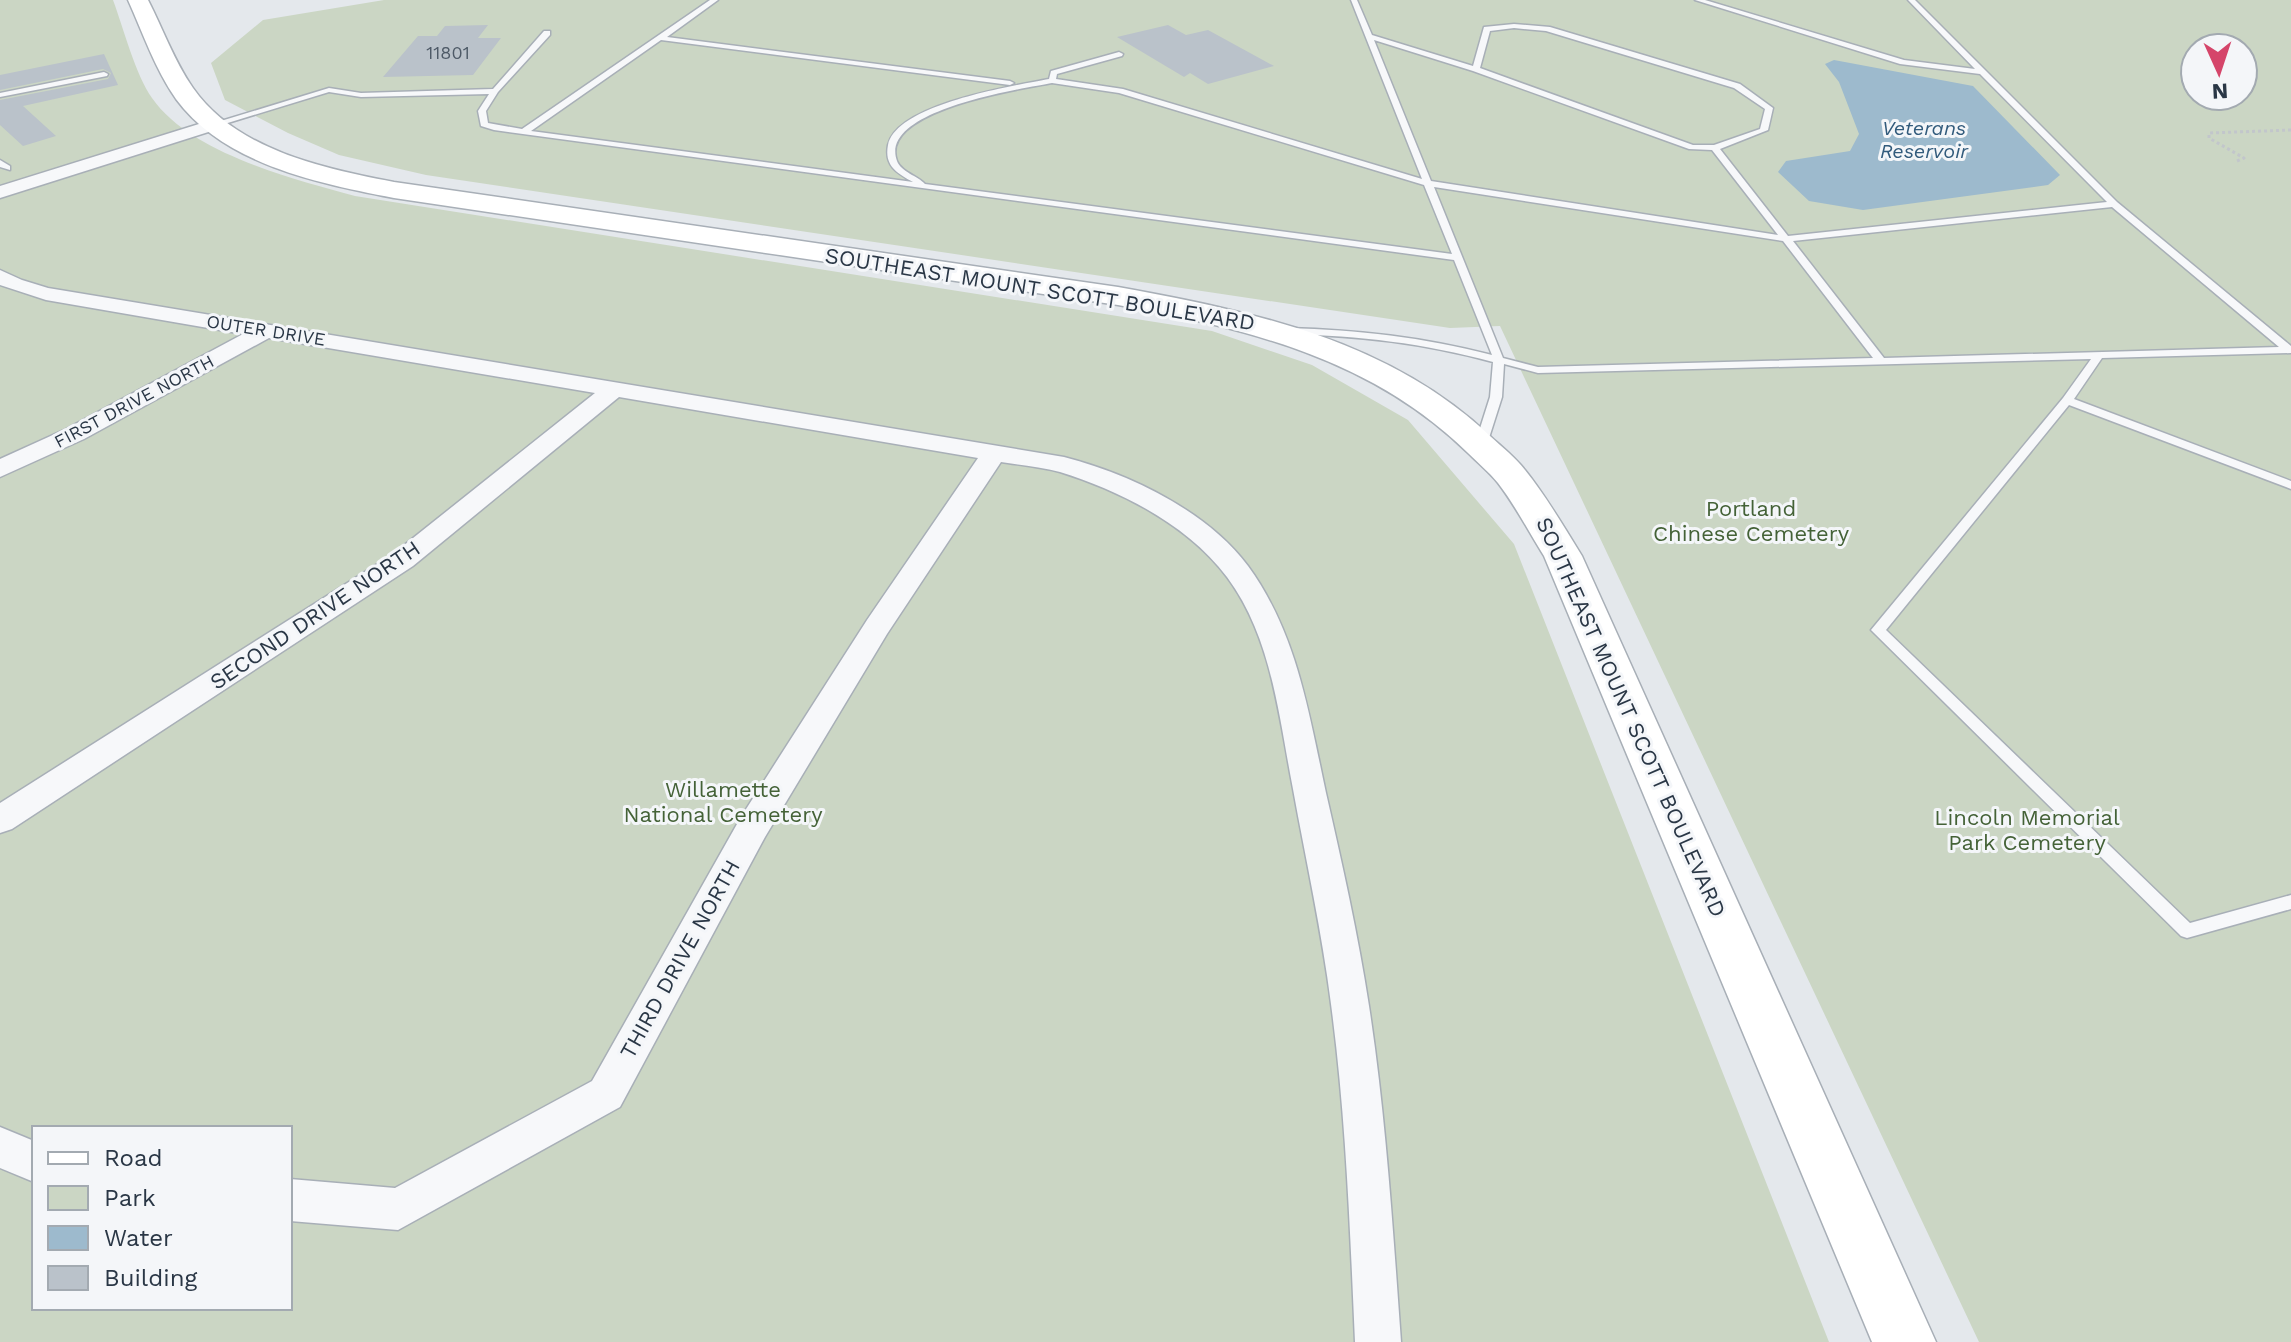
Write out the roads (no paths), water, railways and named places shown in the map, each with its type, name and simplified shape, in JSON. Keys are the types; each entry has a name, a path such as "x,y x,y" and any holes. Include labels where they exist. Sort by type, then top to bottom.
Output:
{"main road":[{"name":"SOUTHEAST MOUNT SCOTT BOULEVARD","path":"138,0 184,93 215,124 290,164 369,184 1204,311 1284,331 1390,377 1425,398 1482,441 1525,488 1543,515 1563,556 1904,1342"}],"street":[{"path":"0,192 215,124"},
{"name":"OUTER DRIVE","path":"0,276 14,285 46,294 1064,465 1122,488 1170,512 1209,542 1237,572 1265,619 1286,679 1350,1004 1361,1099 1378,1342"},
{"name":"FIRST DRIVE NORTH","path":"0,469 75,434 267,330"},
{"name":"SECOND DRIVE NORTH","path":"0,820 403,560 615,389"},
{"name":"THIRD DRIVE NORTH","path":"292,1200 398,1209 606,1094 753,827 877,627 994,453"},
{"path":"0,1147 32,1161"}],"lane":[{"path":"525,131 715,0"},
{"path":"1354,0 1499,360 1496,397 1482,441"},
{"path":"1698,0 1903,62 1983,72"},
{"path":"1911,0 2114,204 2290,350"},
{"path":"1368,36 1476,69 1692,147 1715,148 1764,130 1769,108 1737,86 1547,29 1514,26 1487,29 1476,69"},
{"path":"547,33 495,91 482,111 484,124 1457,258"},
{"path":"661,38 1022,84"},
{"path":"1052,81 1054,73 1064,68 1119,54"},
{"path":"0,95 104,74"},
{"path":"921,183 897,169 891,158 893,141 906,125 943,107 1022,84 1052,81 1120,91 1426,183 1786,239 2114,204"},
{"path":"215,124 329,90 361,95 495,91"},
{"path":"1715,148 1882,362"},
{"path":"1284,331 1356,333 1413,341 1538,370 2290,350"},
{"path":"2098,356 2067,400 1878,630 2187,931 2291,902"},
{"path":"2067,400 2291,485"}],"water":[{"name":"Veterans Reservoir","path":"1834,60 1973,86 2060,175 2048,185 1863,210 1809,201 1778,172 1786,161 1850,151 1859,134 1839,82 1825,64"}],"park label":[{"name":"Portland Chinese Cemetery","path":"1751,520"},
{"name":"Willamette National Cemetery","path":"723,802"},
{"name":"Lincoln Memorial Park Cemetery","path":"2027,830"}]}
